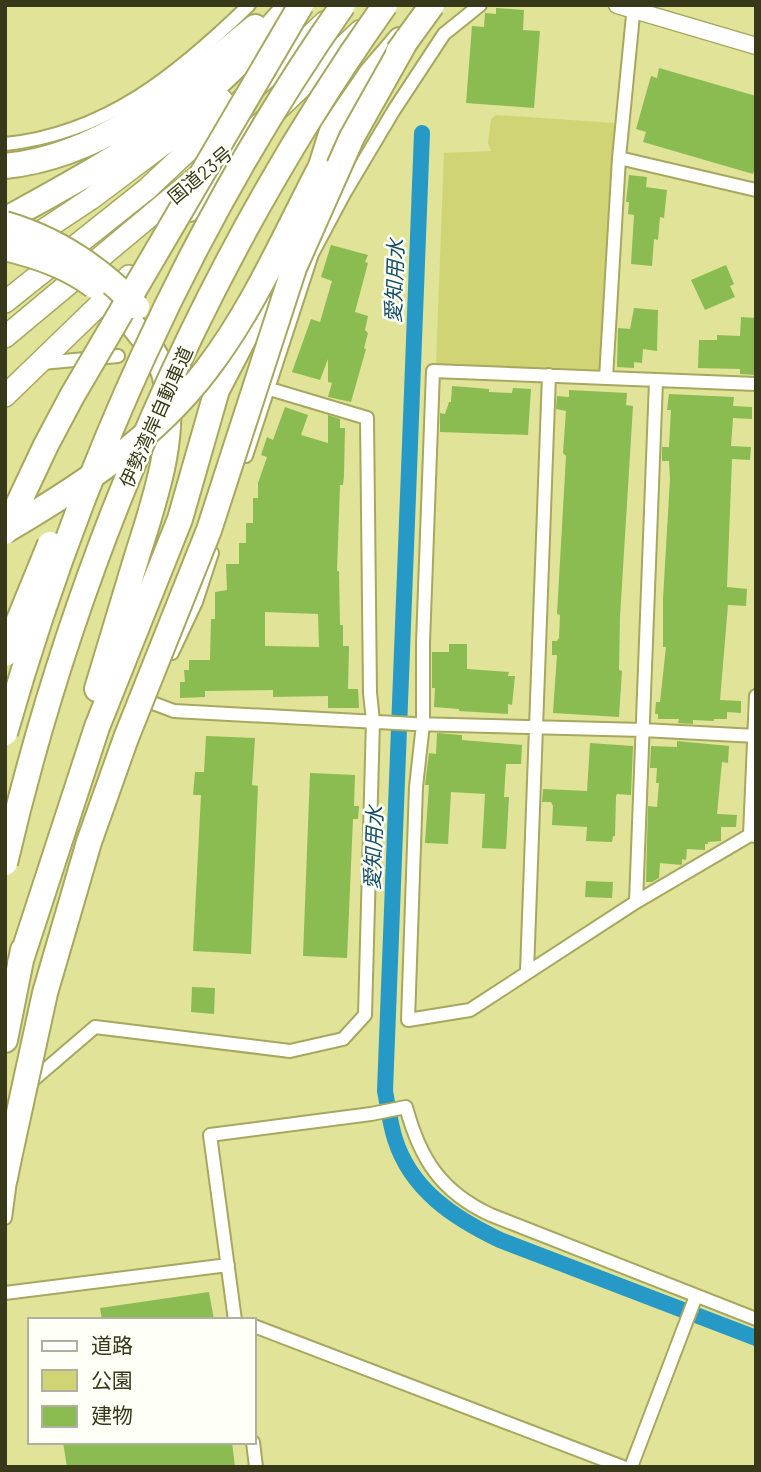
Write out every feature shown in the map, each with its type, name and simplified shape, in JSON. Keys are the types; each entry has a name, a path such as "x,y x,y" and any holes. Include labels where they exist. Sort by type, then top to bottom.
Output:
{"highway":[{"path":"5,166 69,151 124,125 188,81 280,5"},
{"path":"5,222 117,156 189,107 242,60 291,5"},
{"path":"5,531 72,396 301,5"},
{"name":"国道23号","path":"5,302 146,189 344,5"},
{"name":"伊勢湾岸自動車道","path":"5,733 24,666 78,511 179,283 252,149 344,5"},
{"name":"国道23号","path":"5,337 277,110 386,5"},
{"name":"伊勢湾岸自動車道","path":"5,863 44,715 79,610 162,398 252,218 354,50 386,5"},
{"path":"5,531 128,451 158,424 207,369 241,319 347,123 433,5"},
{"path":"20,963 97,727 180,519 217,390 263,303 316,185 332,131 371,74 405,33 433,5"},
{"path":"5,256 92,198 313,32"},
{"path":"5,1178 51,970 125,738 209,530 294,268 352,137 407,39"},
{"path":"5,396 143,262 277,110"},
{"path":"5,222 42,237 83,259 120,289 133,313"},
{"path":"5,248 69,270 133,313 151,331 160,353 164,374 168,428 156,488 45,862 20,963 5,1040"},
{"path":"5,653 122,376 179,283"}],"street":[{"path":"5,144 59,135 102,118 155,86 214,39 249,5"},
{"path":"5,1218 12,1170 48,1001 74,915 117,787 150,702 196,602 312,254 394,110 444,34 480,5"},
{"path":"606,378 627,6 756,46"},
{"path":"619,158 756,190"},
{"path":"40,364 118,356"},
{"path":"756,384 433,371 408,1020 470,1010 636,902 753,836 756,696"},
{"path":"527,971 549,375"},
{"path":"636,902 656,381"},
{"path":"32,1081 95,1027 290,1051 343,1039 365,1015 373,721 370,693 367,418 266,388"},
{"path":"150,702 174,711 418,724 755,736"},
{"path":"236,1318 210,1135 400,1110 406,1107 414,1139 430,1165 462,1200 503,1220 756,1319"},
{"path":"5,1293 228,1265"},
{"path":"631,1467 696,1296"},
{"path":"256,1327 623,1467"},
{"path":"253,1444 256,1467"}],"green space":[{"path":"496,115 615,123 601,367 598,370 436,364 444,153 491,151 488,143 491,119"}],"building":[{"path":"496,8 524,10 523,30 540,31 534,108 466,103 472,26 484,27 485,13 496,14"},
{"path":"659,68 756,96 756,165 753,174 643,142 646,132 636,129 651,76 657,78"},
{"path":"629,175 647,177 646,187 667,190 664,218 660,217 658,240 654,239 652,266 631,264 634,215 628,214 629,202 626,202"},
{"path":"331,245 368,255 355,312 368,316 365,330 368,333 351,402 328,397 332,383 328,382 328,359 320,380 292,372 311,319 320,322 332,281 321,277"},
{"path":"726,265 734,284 730,286 735,297 705,310 691,280"},
{"path":"634,308 658,310 657,351 643,349 642,363 634,362 634,368 617,367 618,328 630,329"},
{"path":"741,317 756,318 756,375 740,374 740,369 698,368 699,340 717,340 717,335 740,336"},
{"path":"452,386 512,393 513,388 531,389 528,435 440,432 440,413 445,414 451,402"},
{"path":"569,390 627,393 626,405 633,406 620,617 619,670 622,671 619,717 553,713 557,655 552,655 552,641 559,638 560,615 557,614 566,456 563,453 566,411 556,409 557,396 569,397"},
{"path":"669,394 734,397 733,406 752,407 752,419 733,418 731,446 751,447 750,460 732,459 727,587 747,589 746,606 728,605 720,700 741,701 741,713 727,712 727,719 693,720 693,724 678,723 679,719 658,719 658,714 655,714 656,702 660,702 666,647 663,647 663,599 670,479 669,461 662,461 662,447 669,447"},
{"path":"285,407 308,415 301,435 328,443 328,415 340,419 340,428 345,428 337,571 343,646 349,646 348,689 358,689 359,708 328,708 328,696 273,697 273,690 205,691 205,697 180,698 180,682 185,682 184,670 189,670 189,660 210,660 215,592 227,590 226,564 239,564 239,543 246,543 246,523 253,523 253,498 258,498 258,483 267,457 261,455 267,437 273,440","holes":["265,612 318,614 319,647 265,646"]},
{"path":"449,644 467,644 467,669 509,672 508,676 515,676 512,705 508,704 508,714 434,707 432,652 449,652"},
{"path":"437,733 462,735 462,740 522,745 521,764 506,764 504,797 509,797 506,849 482,848 485,794 451,792 448,844 425,843 429,785 425,785 429,753 436,754"},
{"path":"206,736 255,738 252,785 258,786 251,954 193,951 201,795 193,795 195,772 204,772"},
{"path":"677,741 729,746 728,763 722,762 717,814 737,815 736,827 721,827 721,841 708,842 705,844 705,850 687,849 686,860 682,859 682,865 660,863 659,878 646,882 648,806 657,807 659,783 656,783 657,768 650,768 651,746 677,747"},
{"path":"590,743 633,746 631,795 616,796 615,836 612,842 586,841 587,827 552,825 553,806 551,802 542,802 543,789 587,791"},
{"path":"310,773 355,775 354,806 359,806 358,819 353,819 347,958 303,956"},
{"path":"586,881 613,882 612,898 585,897"},
{"path":"192,987 215,988 214,1014 191,1012"},
{"path":"209,1292 214,1318 102,1318 100,1308"},
{"path":"63,1444 232,1444 235,1467 67,1467"}],"waterway":[{"name":"愛知用水","path":"422,133 385,1091 393,1133 402,1157 423,1188 466,1222 500,1240 756,1338"}]}
